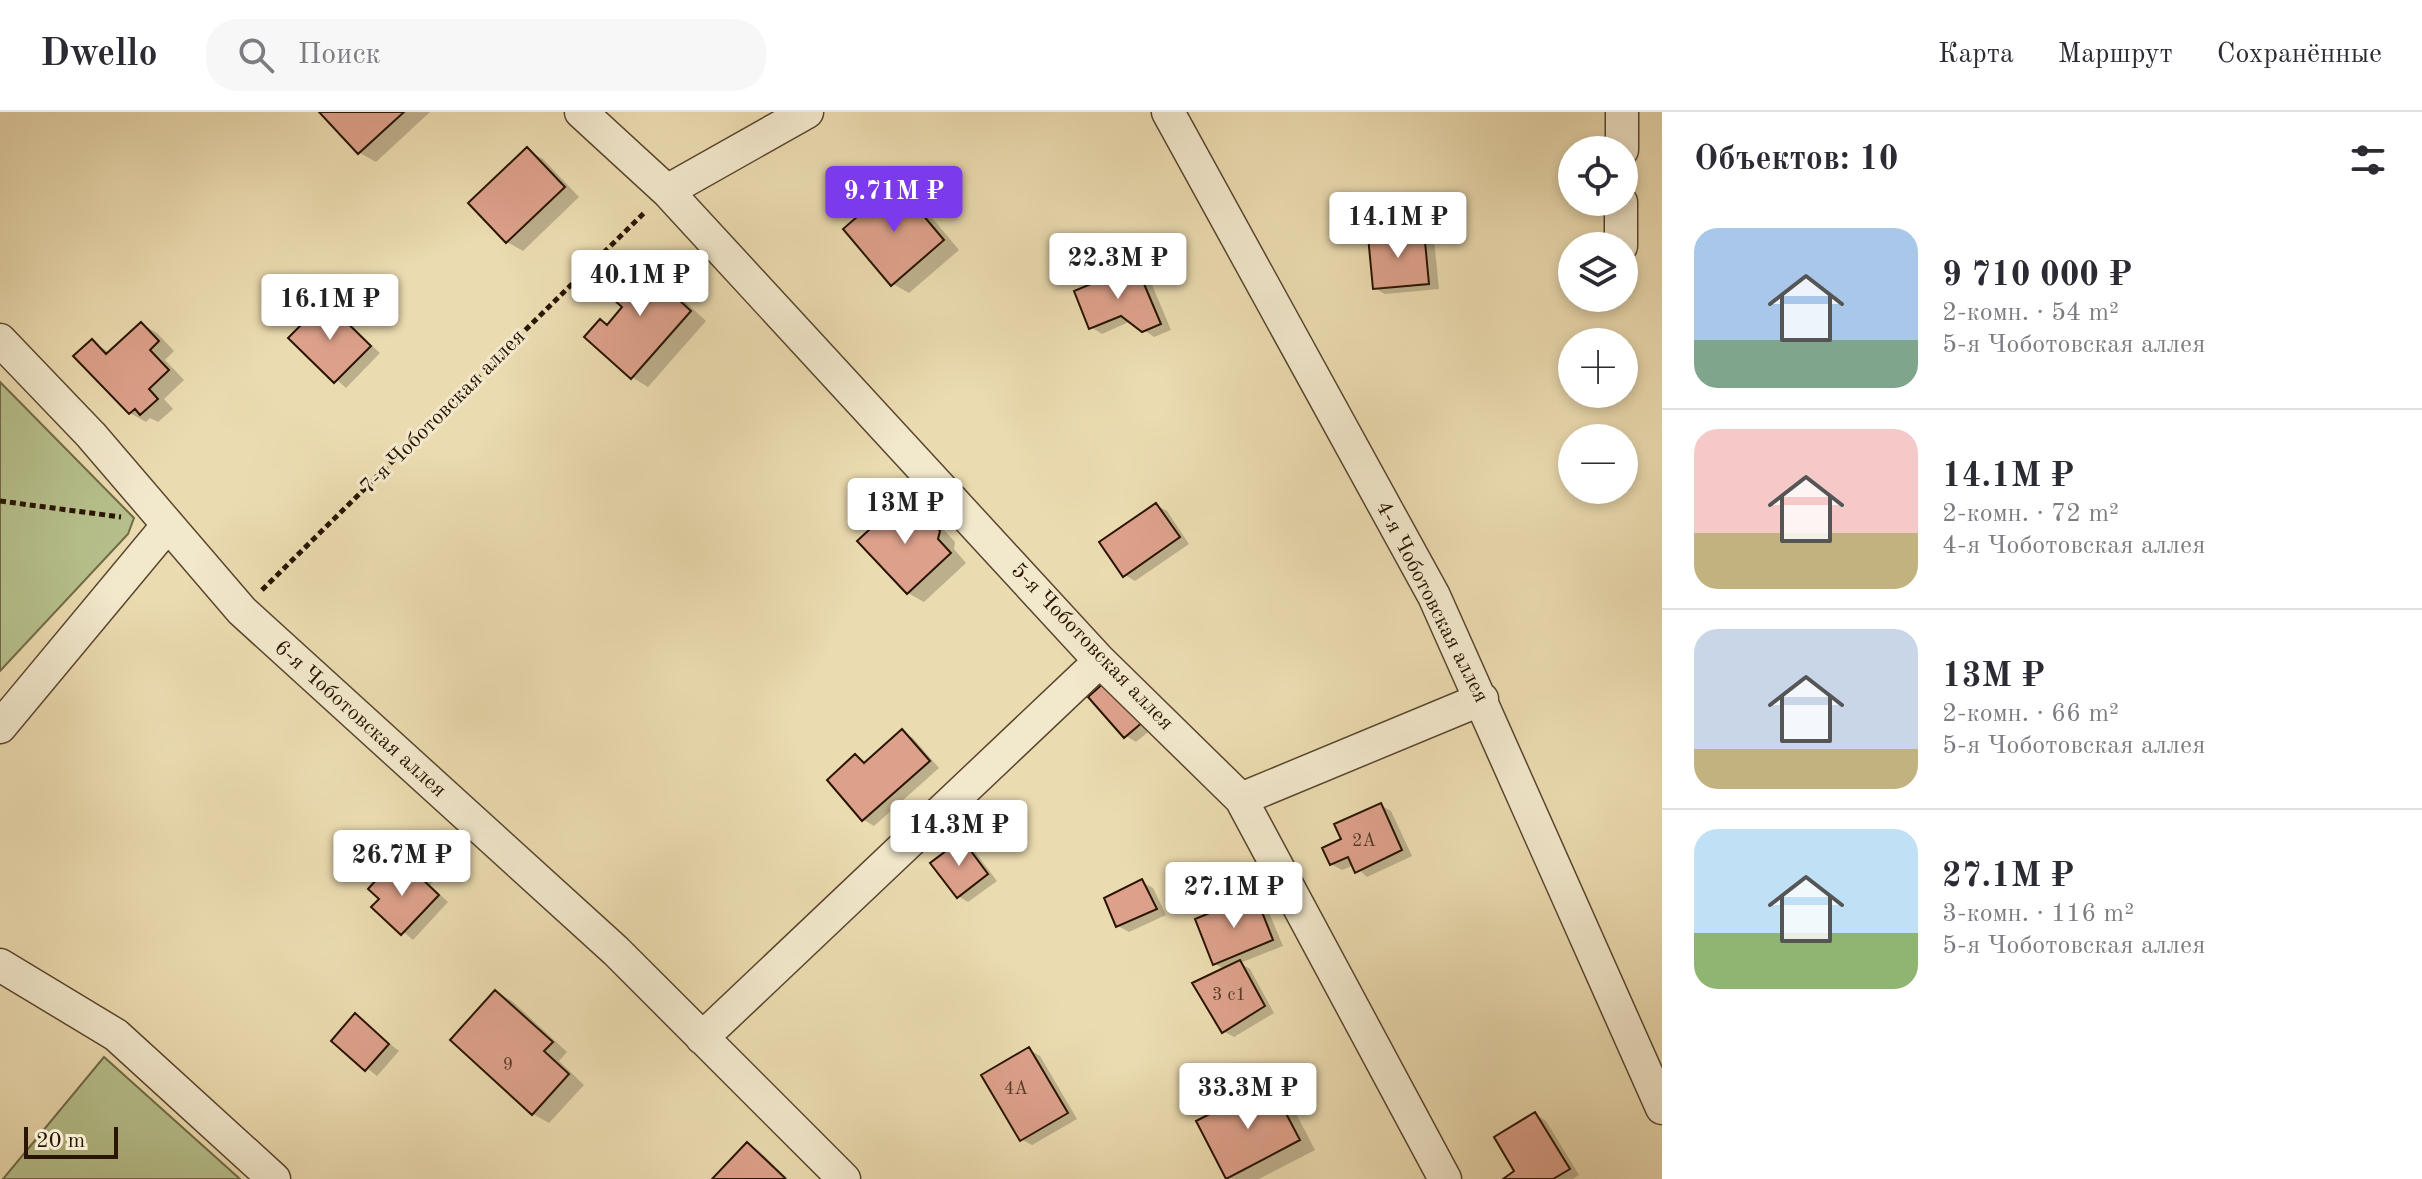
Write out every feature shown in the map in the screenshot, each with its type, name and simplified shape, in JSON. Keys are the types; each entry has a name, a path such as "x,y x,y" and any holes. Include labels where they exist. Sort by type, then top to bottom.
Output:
{"street":[{"name":"5-я Чоботовская аллея","path":"581,112 667,191 1100,661 1241,799 1445,1179"},
{"path":"667,191 807,112"},
{"name":"4-я Чоботовская аллея","path":"1168,112 1434,596 1662,1108"},
{"path":"1622,112 1622,136"},
{"name":"6-я Чоботовская аллея","path":"0,340 91,435 242,611 616,951 844,1179"},
{"path":"0,727 168,525"},
{"path":"702,1038 1100,661"},
{"path":"1241,799 1482,699"},
{"path":"0,965 116,1035 274,1179"}],"path":[{"name":"7-я Чоботовская аллея","path":"242,611 667,191"},
{"path":"0,501 134,518"}],"green space":[{"path":"0,382 134,518 128,534 0,671"},
{"path":"104,1057 240,1179 3,1179"}],"building":[{"path":"319,112 404,112 358,154"},
{"path":"527,147 565,187 506,243 468,203"},
{"path":"896,183 944,240 891,286 843,229"},
{"path":"1424,231 1429,284 1373,289 1368,236"},
{"path":"654,253 678,275 666,288 691,311 631,379 584,337 600,319 607,325 622,307 613,299"},
{"path":"1136,265 1161,324 1142,332 1121,316 1089,329 1074,291"},
{"path":"325,301 371,346 334,383 288,338"},
{"path":"141,322 159,341 150,350 169,370 149,389 158,399 140,415 135,409 129,414 73,356 92,339 106,354"},
{"path":"898,503 910,516 918,508 940,531 938,539 951,553 907,594 857,541"},
{"path":"1156,503 1180,537 1123,577 1099,542"},
{"path":"1107,680 1144,721 1124,738 1088,697"},
{"path":"902,729 930,761 862,821 827,780 855,754 864,763"},
{"path":"1381,803 1402,850 1355,873 1348,857 1330,865 1322,848 1341,839 1334,824"},
{"path":"962,839 988,874 957,898 930,863"},
{"path":"421,863 428,869 421,878 439,895 401,935 371,907 379,899 368,889 386,869 398,881"},
{"path":"1142,879 1157,909 1116,927 1104,898"},
{"path":"1255,894 1273,940 1213,965 1195,919"},
{"path":"1240,960 1265,1006 1222,1033 1192,983"},
{"path":"495,990 553,1042 544,1051 569,1074 532,1115 450,1040"},
{"path":"355,1013 389,1044 365,1071 331,1041"},
{"path":"1029,1047 1068,1113 1020,1141 981,1075"},
{"path":"1270,1083 1300,1140 1226,1179 1196,1121"},
{"path":"1535,1112 1570,1169 1553,1179 1503,1179 1514,1171 1494,1137"},
{"path":"747,1142 785,1178 712,1179"}]}
